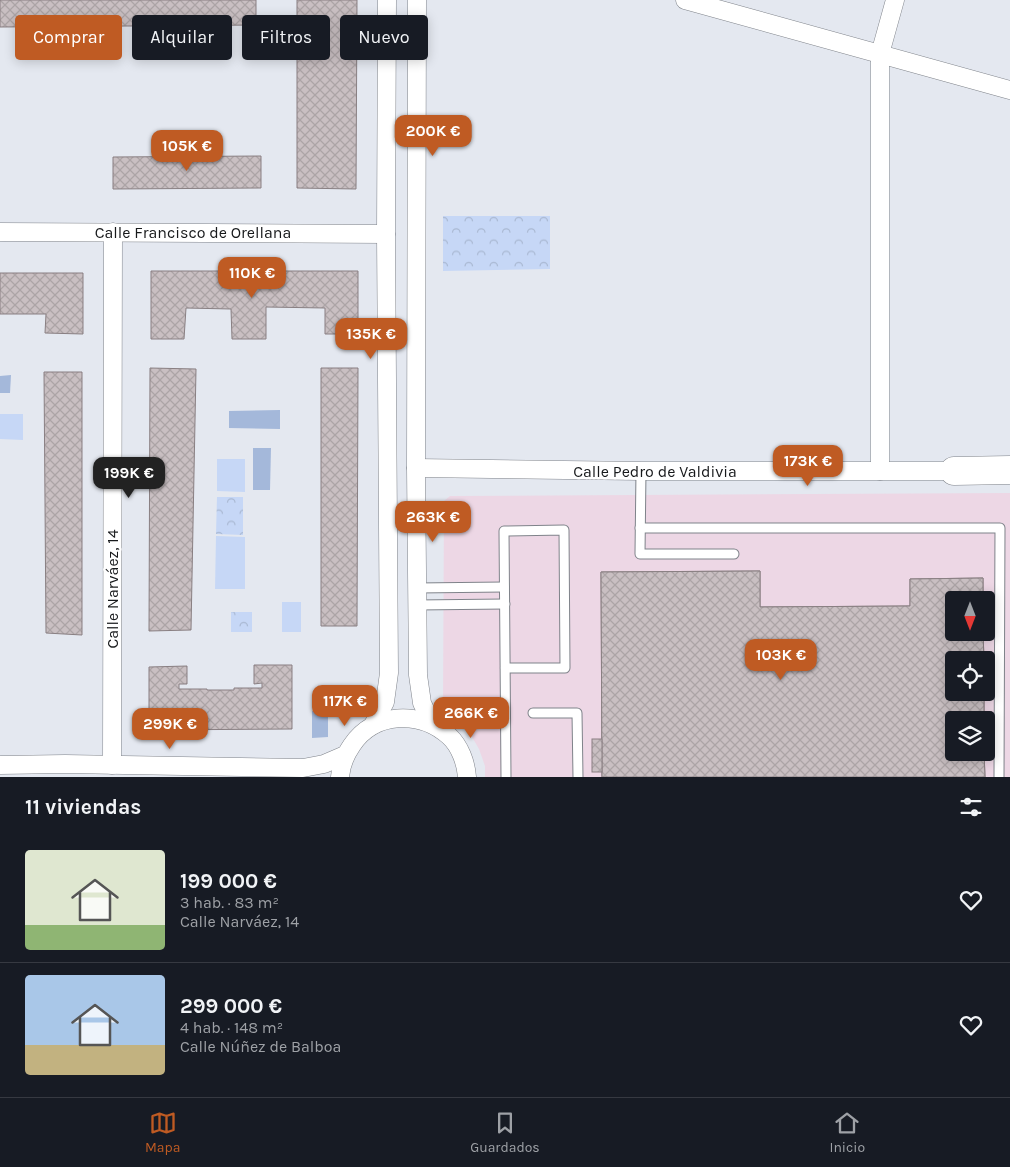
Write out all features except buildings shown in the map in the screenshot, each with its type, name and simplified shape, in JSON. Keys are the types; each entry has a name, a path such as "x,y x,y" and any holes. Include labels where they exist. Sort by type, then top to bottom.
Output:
{"main road":[{"path":"954,470 1010,470"}],"street":[{"path":"373,725 385,702 389,673 386,234 387,0"},
{"path":"417,0 416,468 418,676 422,704 432,724"},
{"path":"685,0 1010,90"},
{"path":"880,471 880,54 895,0"},
{"name":"Calle Francisco de Orellana","path":"0,232 386,234"},
{"name":"Calle Narváez, 14","path":"112,765 113,232"},
{"name":"Calle Pedro de Valdivia","path":"416,468 641,471 954,470"},
{"path":"340,777 345,755 357,738 373,725 392,719 413,718 432,724 450,737 462,755 467,777"},
{"path":"0,765 302,768 324,764 345,755"}],"lane":[{"path":"641,471 640,554 734,554"},
{"path":"640,528 1000,528 999,777"},
{"path":"505,668 565,668 564,530 504,531 504,587 506,777"},
{"path":"417,596 504,587"},
{"path":"417,596 505,604"},
{"path":"533,713 577,713 578,777"}],"shaded area":[{"path":"11,375 10,393 0,393 0,376"},
{"path":"280,410 280,429 229,428 229,411"},
{"path":"253,448 271,448 270,490 253,490"},
{"path":"1010,493 1010,777 485,777 485,766 479,749 468,730 443,709 444,501 450,496"},
{"path":"312,711 328,711 328,737 312,738"}],"green space":[{"path":"443,216 550,216 550,269 443,271"},
{"path":"0,414 23,414 23,440 0,439"},
{"path":"217,459 245,459 245,492 217,491"},
{"path":"217,497 243,497 243,535 216,534"},
{"path":"216,536 245,537 245,589 215,589"},
{"path":"282,602 301,602 301,632 282,632"},
{"path":"231,612 252,612 252,632 231,632"}]}
